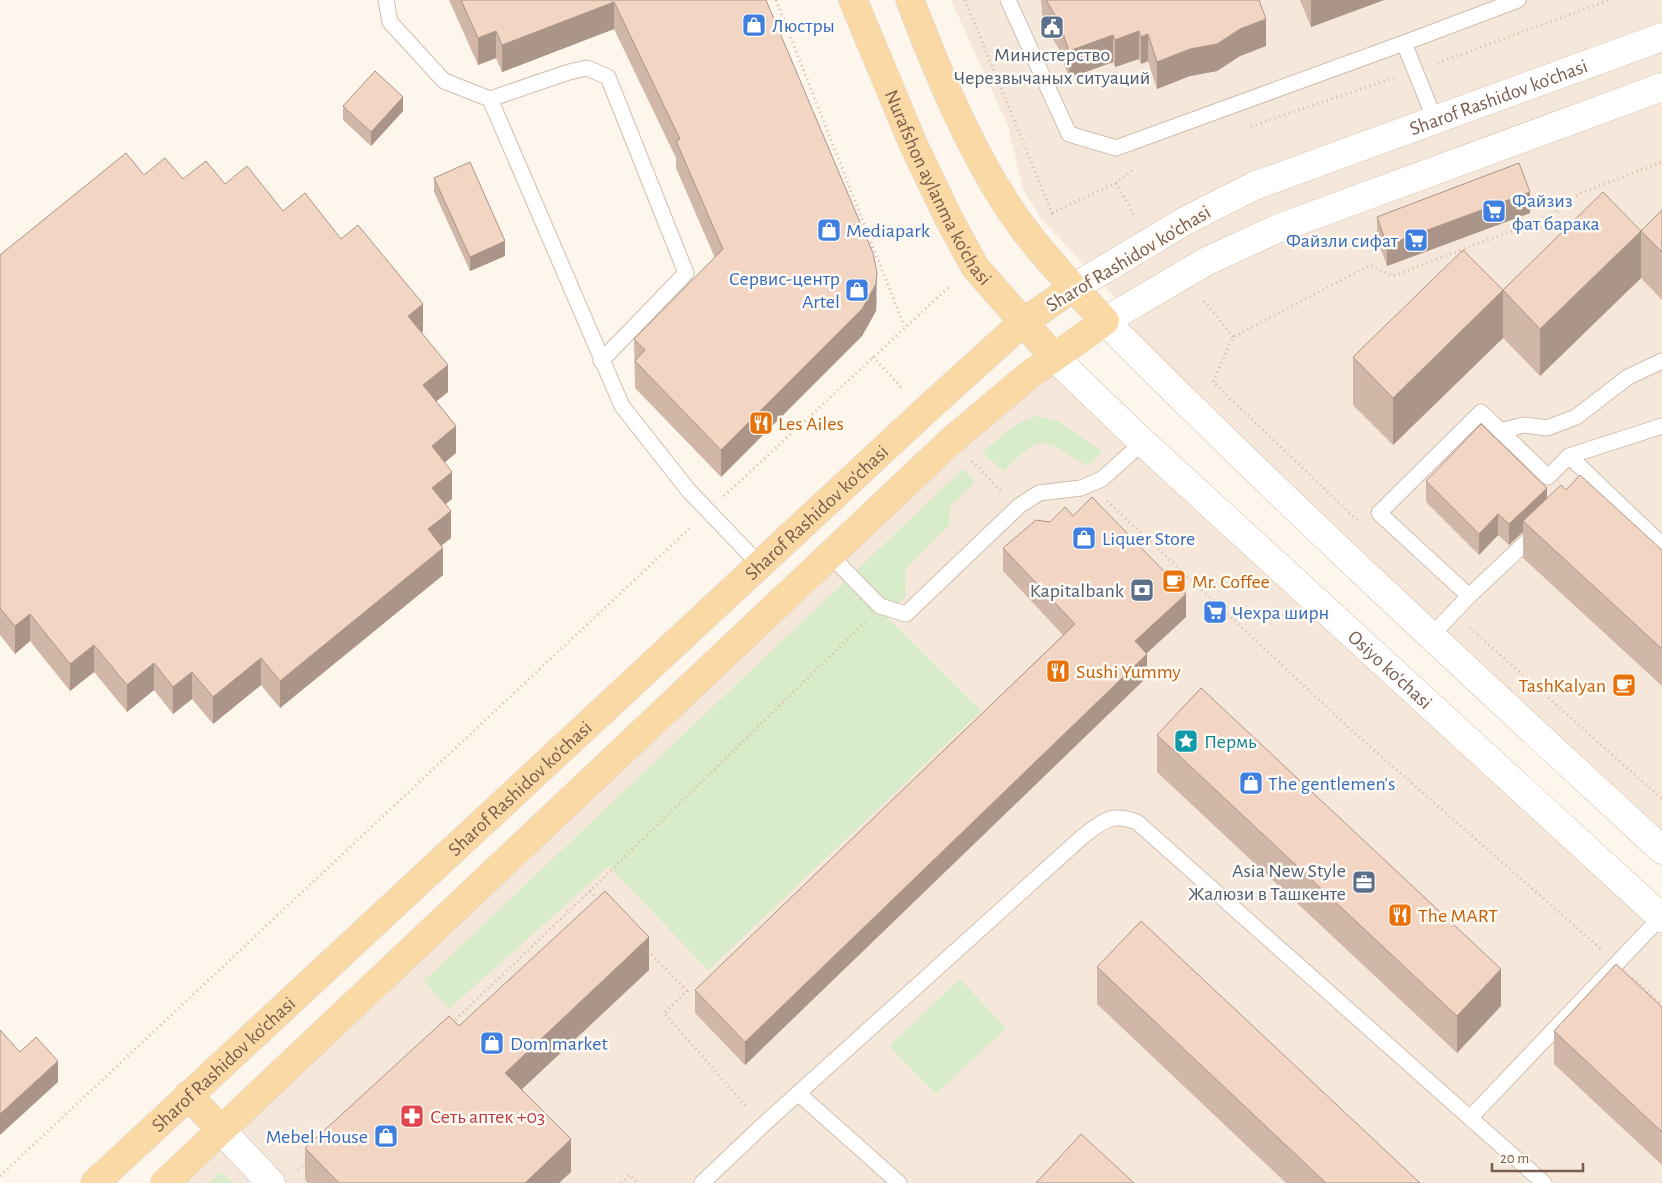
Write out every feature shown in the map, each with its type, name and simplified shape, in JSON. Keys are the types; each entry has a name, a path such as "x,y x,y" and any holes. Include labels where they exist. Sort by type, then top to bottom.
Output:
{"main road":[{"name":"Nurafshon aylanma ko'chasi","path":"853,0 898,108 949,219 976,267 1054,357"},
{"path":"910,0 948,91 1002,195 1026,231 1073,288 1185,402 1431,636 1662,850"},
{"name":"Sharof Rashidov ko'chasi","path":"95,1183 1022,322 1073,288 1184,221 1254,186 1662,37"},
{"name":"Sharof Rashidov ko'chasi","path":"165,1183 952,440 1003,396 1054,357 1105,320 1207,261 1279,228 1662,87"},
{"name":"Osiyo ko'chasi","path":"1054,357 1142,442 1662,917"},
{"path":"188,1096 221,1130 281,1180"}],"lane":[{"path":"386,0 390,22 444,81 490,99 569,72 587,68 608,77 686,273 601,361"},
{"path":"1008,0 1069,134 1116,148 1518,0"},
{"path":"1404,43 1435,120"},
{"path":"490,99 601,361 622,406 707,512 760,565"},
{"path":"1500,431 1524,426 1547,428 1576,417 1628,377 1662,360"},
{"path":"1469,596 1379,512 1480,412 1548,478 1569,456 1662,426"},
{"path":"830,556 880,606 906,614 1020,506 1039,493 1081,488 1102,479 1142,442"},
{"path":"1569,456 1662,545"},
{"path":"1566,505 1593,480"},
{"path":"1431,636 1469,596 1545,525"},
{"path":"702,1183 763,1125 1081,838 1107,819 1122,816 1137,822 1544,1183"},
{"path":"1470,1118 1662,917"},
{"path":"799,1094 899,1183"}],"path":[{"path":"776,0 904,326"},
{"path":"1116,183 1134,215"},
{"path":"0,1176 904,326 948,287"},
{"path":"1204,301 1233,337"},
{"path":"873,357 901,387"},
{"path":"971,460 1000,491"},
{"path":"1090,484 1349,728 1617,963 1662,1005"},
{"path":"993,498 1000,491 1010,489"},
{"path":"448,1027 590,891 880,606"},
{"path":"590,891 604,905"},
{"path":"646,948 687,991 664,1013 763,1125"},
{"path":"281,1180 313,1156"},
{"path":"621,1183 630,1175 637,1183"}],"shaded area":[{"path":"951,0 1662,0 1662,850 1105,321 1125,308 1042,220 1023,190 1008,126"},
{"path":"1054,357 1662,918 1662,1183 165,1183"}],"green space":[{"path":"1036,416 1058,421 1102,451 1087,466 1052,445 1044,443 1028,450 1004,471 982,453 1014,427"},
{"path":"963,469 975,482 949,508 950,524 905,570 906,596 885,615 981,711 708,970 609,866 449,1009 424,981"},
{"path":"960,979 1006,1028 936,1094 889,1046"},
{"path":"221,1172 233,1183 209,1183"}],"building":[{"path":"461,0 766,0 873,253 877,272 876,284 862,309 721,450 635,361 645,350 634,339 723,249 676,141 680,139 614,2 502,45 496,31 478,38"},
{"path":"1046,0 1259,0 1266,19 1240,29 1217,44 1190,49 1157,62 1148,34 1141,37 1139,31 1115,40 1113,35 1069,51 1059,22"},
{"path":"375,71 403,97 371,132 343,106"},
{"path":"126,153 144,175 165,158 183,179 206,161 225,184 247,166 283,211 305,193 341,239 358,225 423,304 408,316 448,365 423,385 456,426 432,446 452,472 432,488 451,511 428,529 443,548 280,681 261,658 213,697 192,672 173,687 154,663 127,685 94,645 70,664 30,614 15,626 0,608 0,255"},
{"path":"470,162 505,241 470,257 434,178"},
{"path":"1519,163 1530,192 1387,245 1377,217"},
{"path":"1603,192 1641,231 1540,329 1503,290"},
{"path":"1662,210 1662,252 1641,231"},
{"path":"1463,250 1503,290 1393,398 1353,357"},
{"path":"1481,424 1547,488 1509,524 1498,514 1479,534 1426,481"},
{"path":"1580,475 1662,550 1662,649 1523,521 1561,485 1566,490"},
{"path":"1092,497 1186,594 1135,641 1147,654 745,1042 695,990 1075,624 1003,548 1036,520 1050,522 1065,507 1073,516"},
{"path":"1201,688 1501,969 1457,1016 1157,735"},
{"path":"605,891 649,937 505,1073 571,1139 525,1183 339,1183 305,1148 449,1016 459,1026"},
{"path":"1141,921 1420,1183 1326,1183 1097,967"},
{"path":"1616,964 1662,1007 1662,1132 1554,1031"},
{"path":"0,1030 20,1052 36,1037 58,1061 0,1114"},
{"path":"1081,1134 1134,1183 1036,1183"}],"place":[{"name":"Люстры","path":"754,25"},
{"name":"Министерство Черезвычаных ситуаций","path":"1052,27"},
{"name":"Файзиз фат барака","path":"1494,211"},
{"name":"Mediapark","path":"829,230"},
{"name":"Файзли сифат","path":"1416,240"},
{"name":"Сервис-центр Artel","path":"857,290"},
{"name":"Les Ailes","path":"761,423"},
{"name":"Liquer Store","path":"1084,538"},
{"name":"Mr. Coffee","path":"1174,581"},
{"name":"Kapitalbank","path":"1142,590"},
{"name":"Чехра ширн","path":"1215,612"},
{"name":"Sushi Yummy","path":"1058,671"},
{"name":"TashKalyan","path":"1624,685"},
{"name":"Пермь","path":"1186,741"},
{"name":"The gentlemen's","path":"1251,783"},
{"name":"Asia New Style Жалюзи в Ташкенте","path":"1364,882"},
{"name":"The MART","path":"1400,915"},
{"name":"Dom market","path":"492,1043"},
{"name":"Сеть аптек +03","path":"412,1116"},
{"name":"Mebel House","path":"386,1136"}]}
